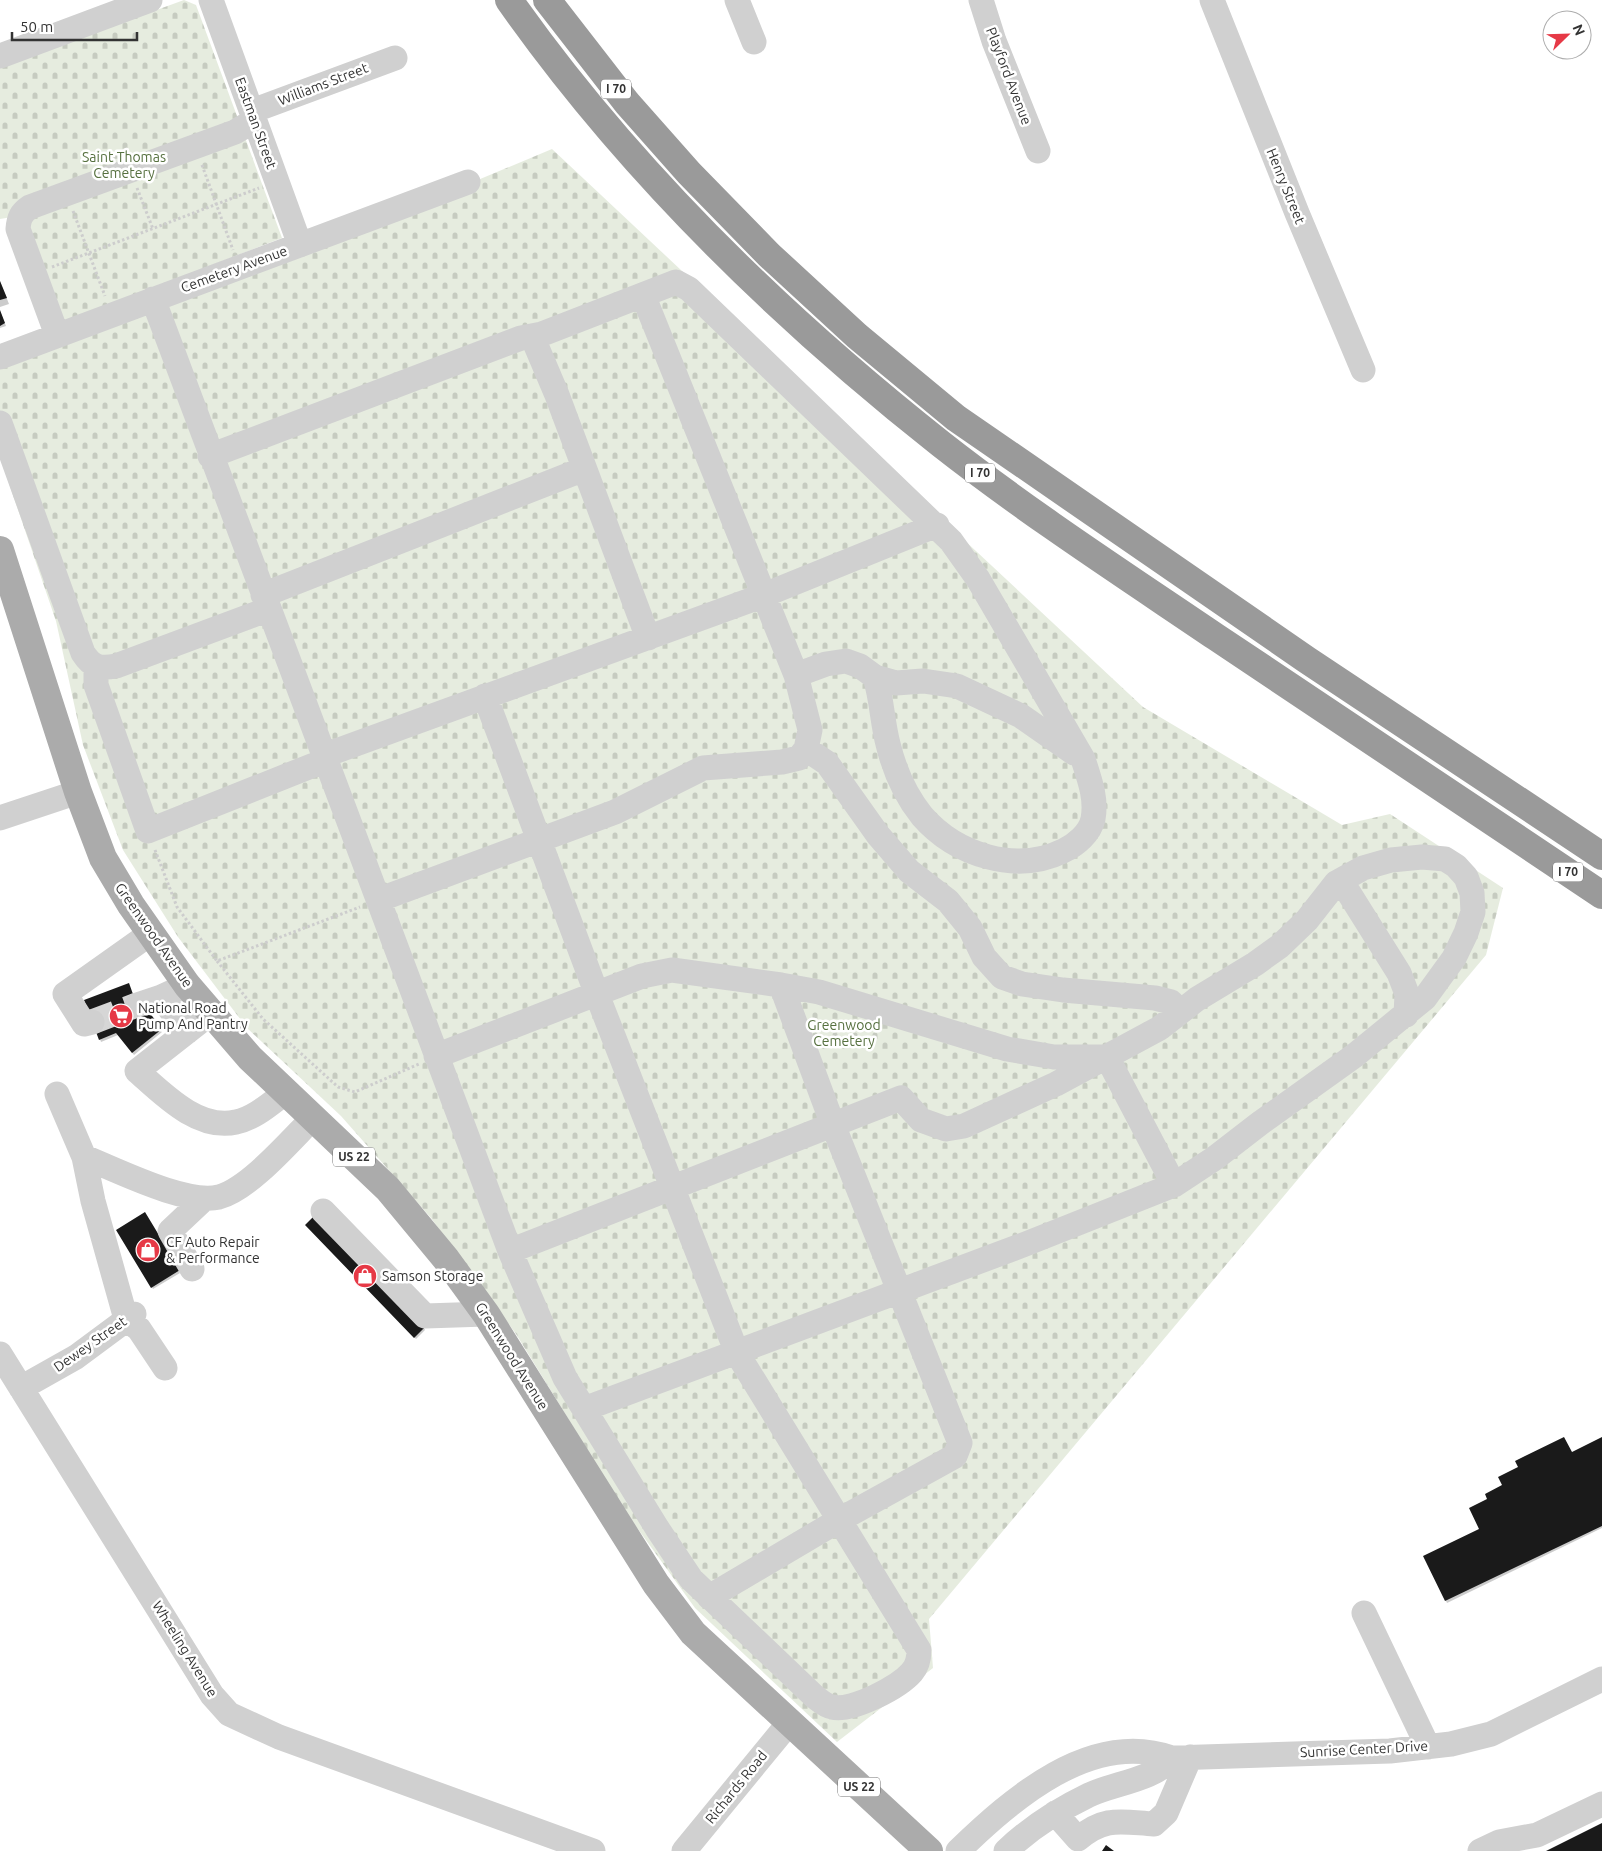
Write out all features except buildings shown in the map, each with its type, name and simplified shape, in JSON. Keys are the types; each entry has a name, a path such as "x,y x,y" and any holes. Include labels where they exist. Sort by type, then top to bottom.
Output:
{"highway":[{"name":"I 70","path":"509,0 533,34 598,114 670,196 756,286 943,446 1052,525 1602,895"},
{"name":"I 70","path":"547,0 627,102 689,174 762,248 857,336 956,418 1307,660 1602,856"}],"main road":[{"name":"Greenwood Avenue","path":"0,550 78,792 103,858 151,933 187,984 250,1058 388,1189 446,1259 486,1314 656,1584 693,1633 789,1724"},
{"name":"US 22","path":"789,1724 929,1851"}],"street":[{"path":"0,56 150,0"},
{"name":"Eastman Street","path":"211,0 300,245"},
{"path":"737,0 754,42"},
{"name":"Playford Avenue","path":"981,0 994,41 1038,151"},
{"name":"Henry Street","path":"1212,0 1297,213 1363,370"},
{"name":"Williams Street","path":"58,335 18,229 22,212 30,207 196,148 235,132 253,116 395,58"},
{"name":"Cemetery Avenue","path":"0,357 468,182"},
{"path":"210,456 676,282 689,289 937,526 978,579 1083,759 1091,782 1094,804 1093,821 1084,836 1072,847 1052,857 1030,862 1008,861 984,856 943,834 923,816 909,797 888,745 882,698 875,677"},
{"path":"378,900 615,812 703,768 782,762 799,758 806,749 810,730 796,675 762,596 643,295"},
{"path":"153,299 210,456 436,1056 510,1251 551,1349 584,1409 656,1528 690,1579 815,1697 830,1707 842,1708 856,1705 896,1685 913,1670 919,1660 919,1650 737,1353 596,992 485,696"},
{"path":"532,336 557,395 648,638"},
{"path":"0,423 83,653 96,668 96,685 148,831 319,763 331,753 762,596 937,526"},
{"path":"96,668 116,666 584,469"},
{"path":"796,675 826,664 846,661 860,666 875,677 896,683 923,681 964,689 1021,716 1083,759"},
{"path":"806,749 827,763 878,835 909,871 948,901 970,928 984,957 1002,977 1022,984 1063,990 1155,998 1171,1002 1180,1011"},
{"path":"0,818 78,792"},
{"path":"510,1251 901,1098 920,1120 946,1129 964,1126 1056,1084 1160,1028 1180,1011 1280,946 1307,920 1336,883 1363,868 1391,860 1422,857 1445,859 1456,866 1466,877 1472,892 1473,912 1466,933 1454,958 1425,998 1406,1015 1215,1158 1174,1185 1023,1245 899,1289 737,1353 584,1409"},
{"path":"1336,883 1350,893 1399,973 1407,994 1406,1015"},
{"path":"92,1022 84,1024 65,994 151,933"},
{"path":"436,1056 596,992 642,976 672,970 819,992 1007,1049 1054,1058 1107,1057"},
{"path":"137,1005 161,997 187,984"},
{"path":"709,1597 955,1456 960,1443 833,1125 781,985"},
{"path":"161,997 187,1032"},
{"path":"211,1013 137,1071 173,1103 200,1117 222,1124 238,1122 257,1113 286,1092"},
{"path":"1107,1057 1174,1185"},
{"path":"1054,1058 1056,1084"},
{"path":"58,1094 84,1157 93,1201 130,1316 165,1368"},
{"path":"84,1157 160,1188 204,1199 221,1196 247,1182 313,1118"},
{"path":"192,1269 170,1231 204,1199"},
{"path":"323,1210 425,1316 486,1314"},
{"name":"Dewey Street","path":"21,1388 76,1357 130,1316"},
{"name":"Wheeling Avenue","path":"0,1354 212,1695 229,1714 279,1737 593,1851"},
{"path":"1364,1613 1428,1747"},
{"name":"Sunrise Center Drive","path":"958,1851 994,1816 1039,1782 1074,1765 1105,1755 1152,1751 1181,1758 1390,1751 1428,1747 1491,1734 1602,1679"},
{"name":"Richards Road","path":"684,1851 789,1724"},
{"path":"1055,1813 1073,1845 1092,1827 1100,1824 1112,1821 1154,1824 1166,1813 1181,1758"},
{"path":"1006,1851 1028,1829 1055,1813 1090,1795 1163,1768 1181,1758"},
{"path":"1480,1851 1499,1842 1537,1835 1602,1804"}],"path":[{"path":"196,148 239,267"},
{"path":"131,171 152,229"},
{"path":"35,273 216,206 277,180"},
{"path":"67,194 112,314"},
{"path":"148,831 177,907 217,962 263,1018 338,1087 355,1092 436,1056"},
{"path":"217,962 378,900"}],"green space":[{"name":"Saint Thomas Cemetery","path":"184,0 196,5 282,238 54,326 12,217 0,219 0,67"},
{"name":"Greenwood Cemetery","path":"552,149 1143,707 1342,825 1390,814 1503,888 1486,955 929,1619 933,1668 837,1742 695,1608 625,1511 516,1334 431,1218 341,1116 247,1028 178,937 123,850 83,745 56,621 0,457 0,368 306,252"}],"tunnel":[{"path":"92,1022 137,1005"}],"place":[{"name":"National Road Pump And Pantry","path":"121,1016"},
{"name":"CF Auto Repair & Performance","path":"148,1250"},
{"name":"Samson Storage","path":"365,1276"}]}
